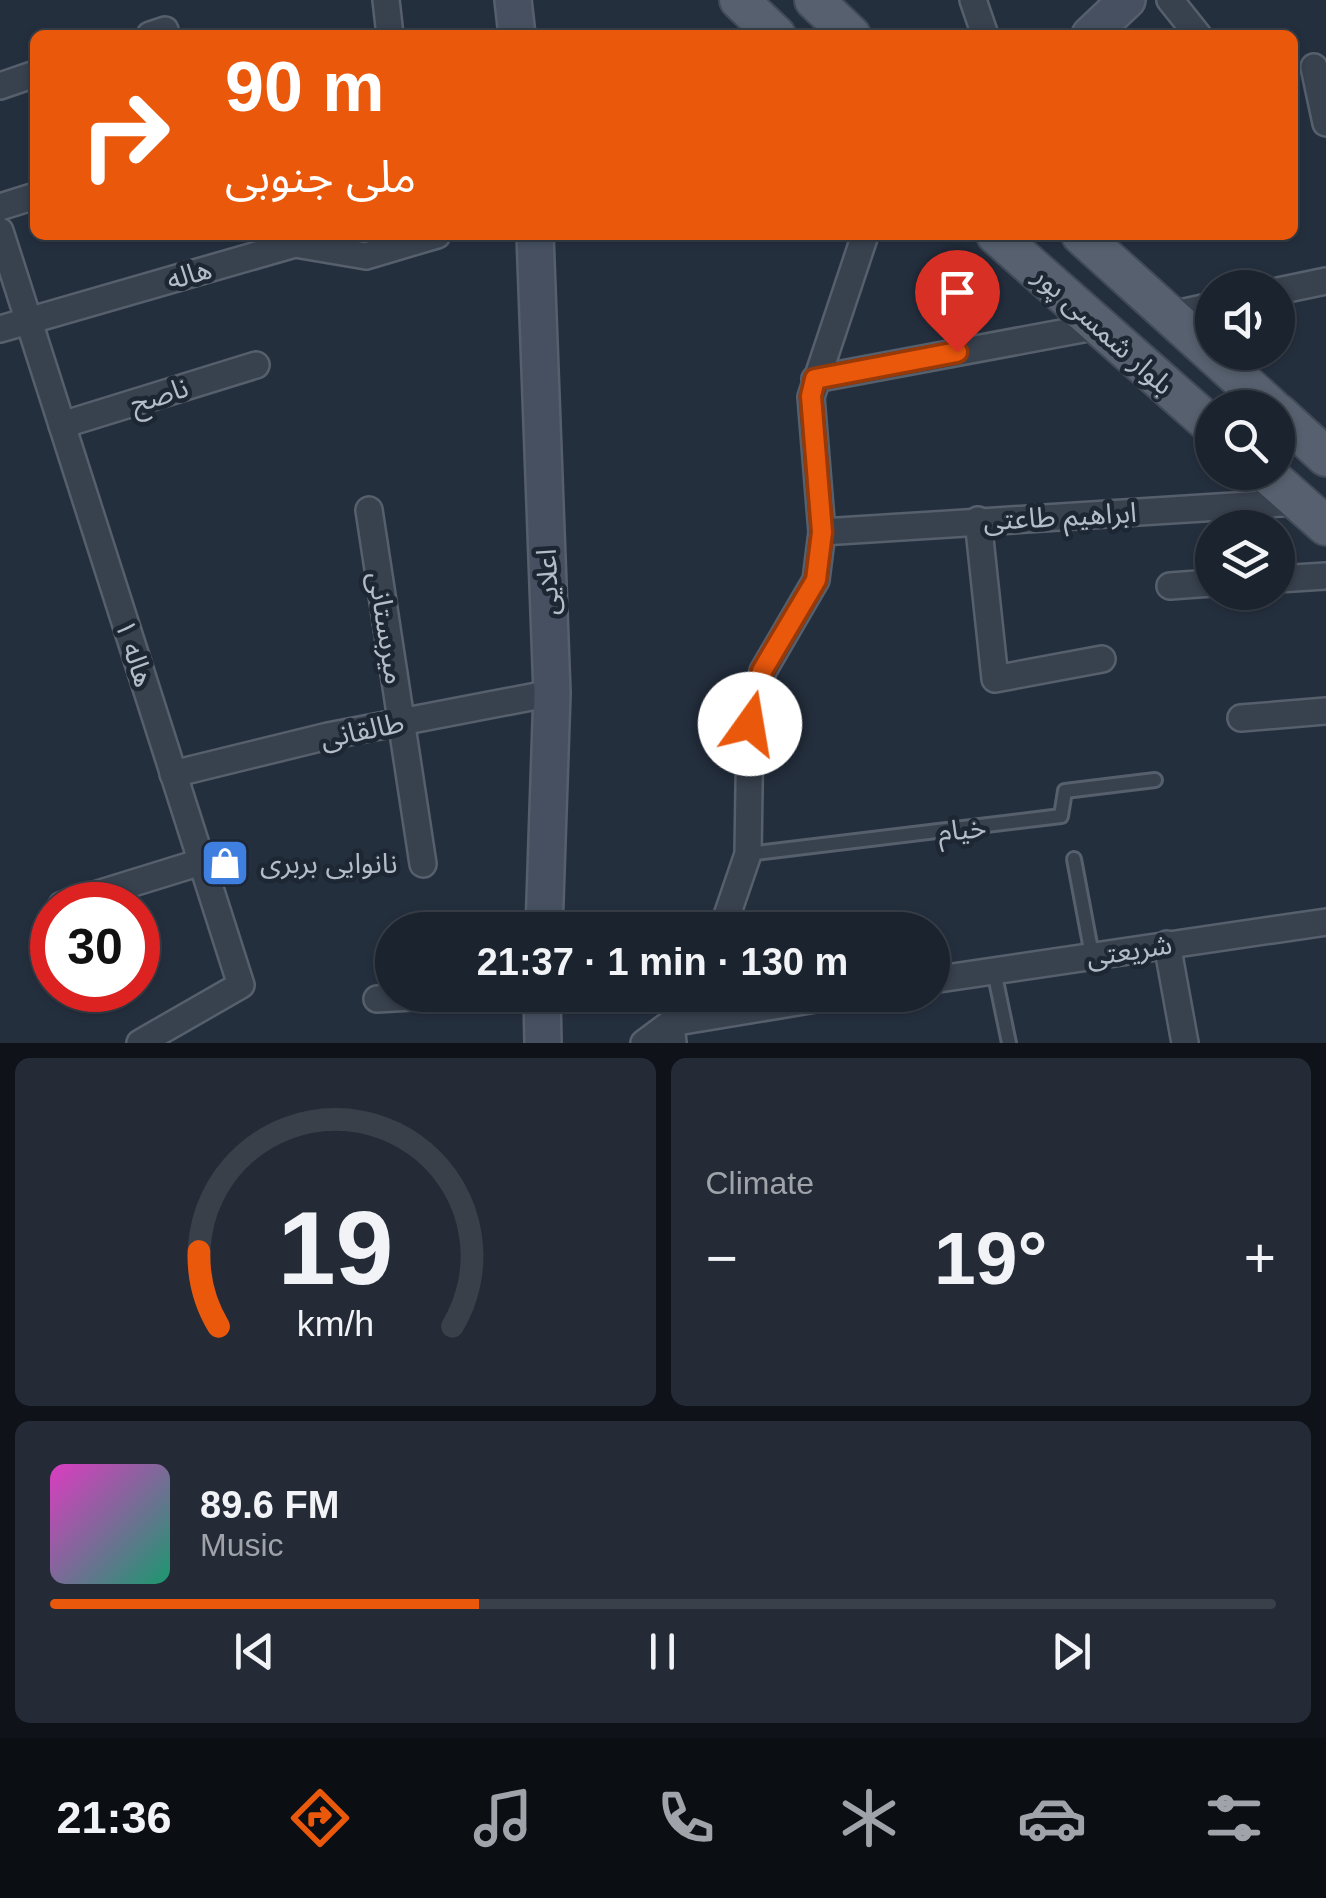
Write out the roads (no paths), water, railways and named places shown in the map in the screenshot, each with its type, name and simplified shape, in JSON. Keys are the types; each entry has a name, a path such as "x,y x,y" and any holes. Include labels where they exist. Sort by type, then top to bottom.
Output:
{"main road":[{"path":"740,0 771,30"},
{"path":"814,0 846,30"},
{"name":"بلوار شمسی پور","path":"1088,240 1252,390"},
{"name":"بلوار شمسی پور","path":"1011,242 1195,411"},
{"path":"1295,429 1326,457"},
{"path":"1285,490 1312,514"}],"street":[{"path":"386,0 389,30"},
{"path":"513,0 516,30"},
{"path":"973,0 984,30"},
{"path":"1170,0 1194,30"},
{"path":"1085,30 1109,16"},
{"path":"1314,67 1326,123"},
{"path":"0,86 30,76"},
{"path":"0,206 30,197"},
{"name":"هاله ۱","path":"0,231 240,985 140,1043"},
{"name":"هاله","path":"0,329 295,244 366,256 420,240"},
{"name":"اعلایی","path":"535,240 552,693 545,912"},
{"path":"728,912 748,854 750,724 762,671 816,580 822,532 811,396 863,240"},
{"path":"852,272 878,240"},
{"path":"1295,288 1326,281"},
{"path":"1170,315 1195,310"},
{"path":"815,379 1099,326"},
{"name":"ناصح","path":"62,425 256,365"},
{"name":"میربستانی","path":"369,510 423,864"},
{"name":"ابراهیم طاعتی","path":"822,532 978,520 1312,514"},
{"path":"978,520 995,679 1102,659"},
{"path":"1295,578 1326,576"},
{"path":"1170,586 1195,584"},
{"name":"طالقانی","path":"174,774 402,722 552,693"},
{"path":"1241,718 1326,712"},
{"path":"136,882 201,862"},
{"name":"شریعتی","path":"950,977 1326,922"},
{"path":"1167,944 1184,1043"},
{"path":"542,1012 543,1043"},
{"path":"644,1043 765,1012"}],"lane":[{"name":"خیام","path":"748,854 1060,816 1065,791 1154,780"},
{"path":"1074,859 1092,956"},
{"path":"994,970 1009,1043"}],"place":[{"name":"نانوایی بربری","path":"225,863"}]}
